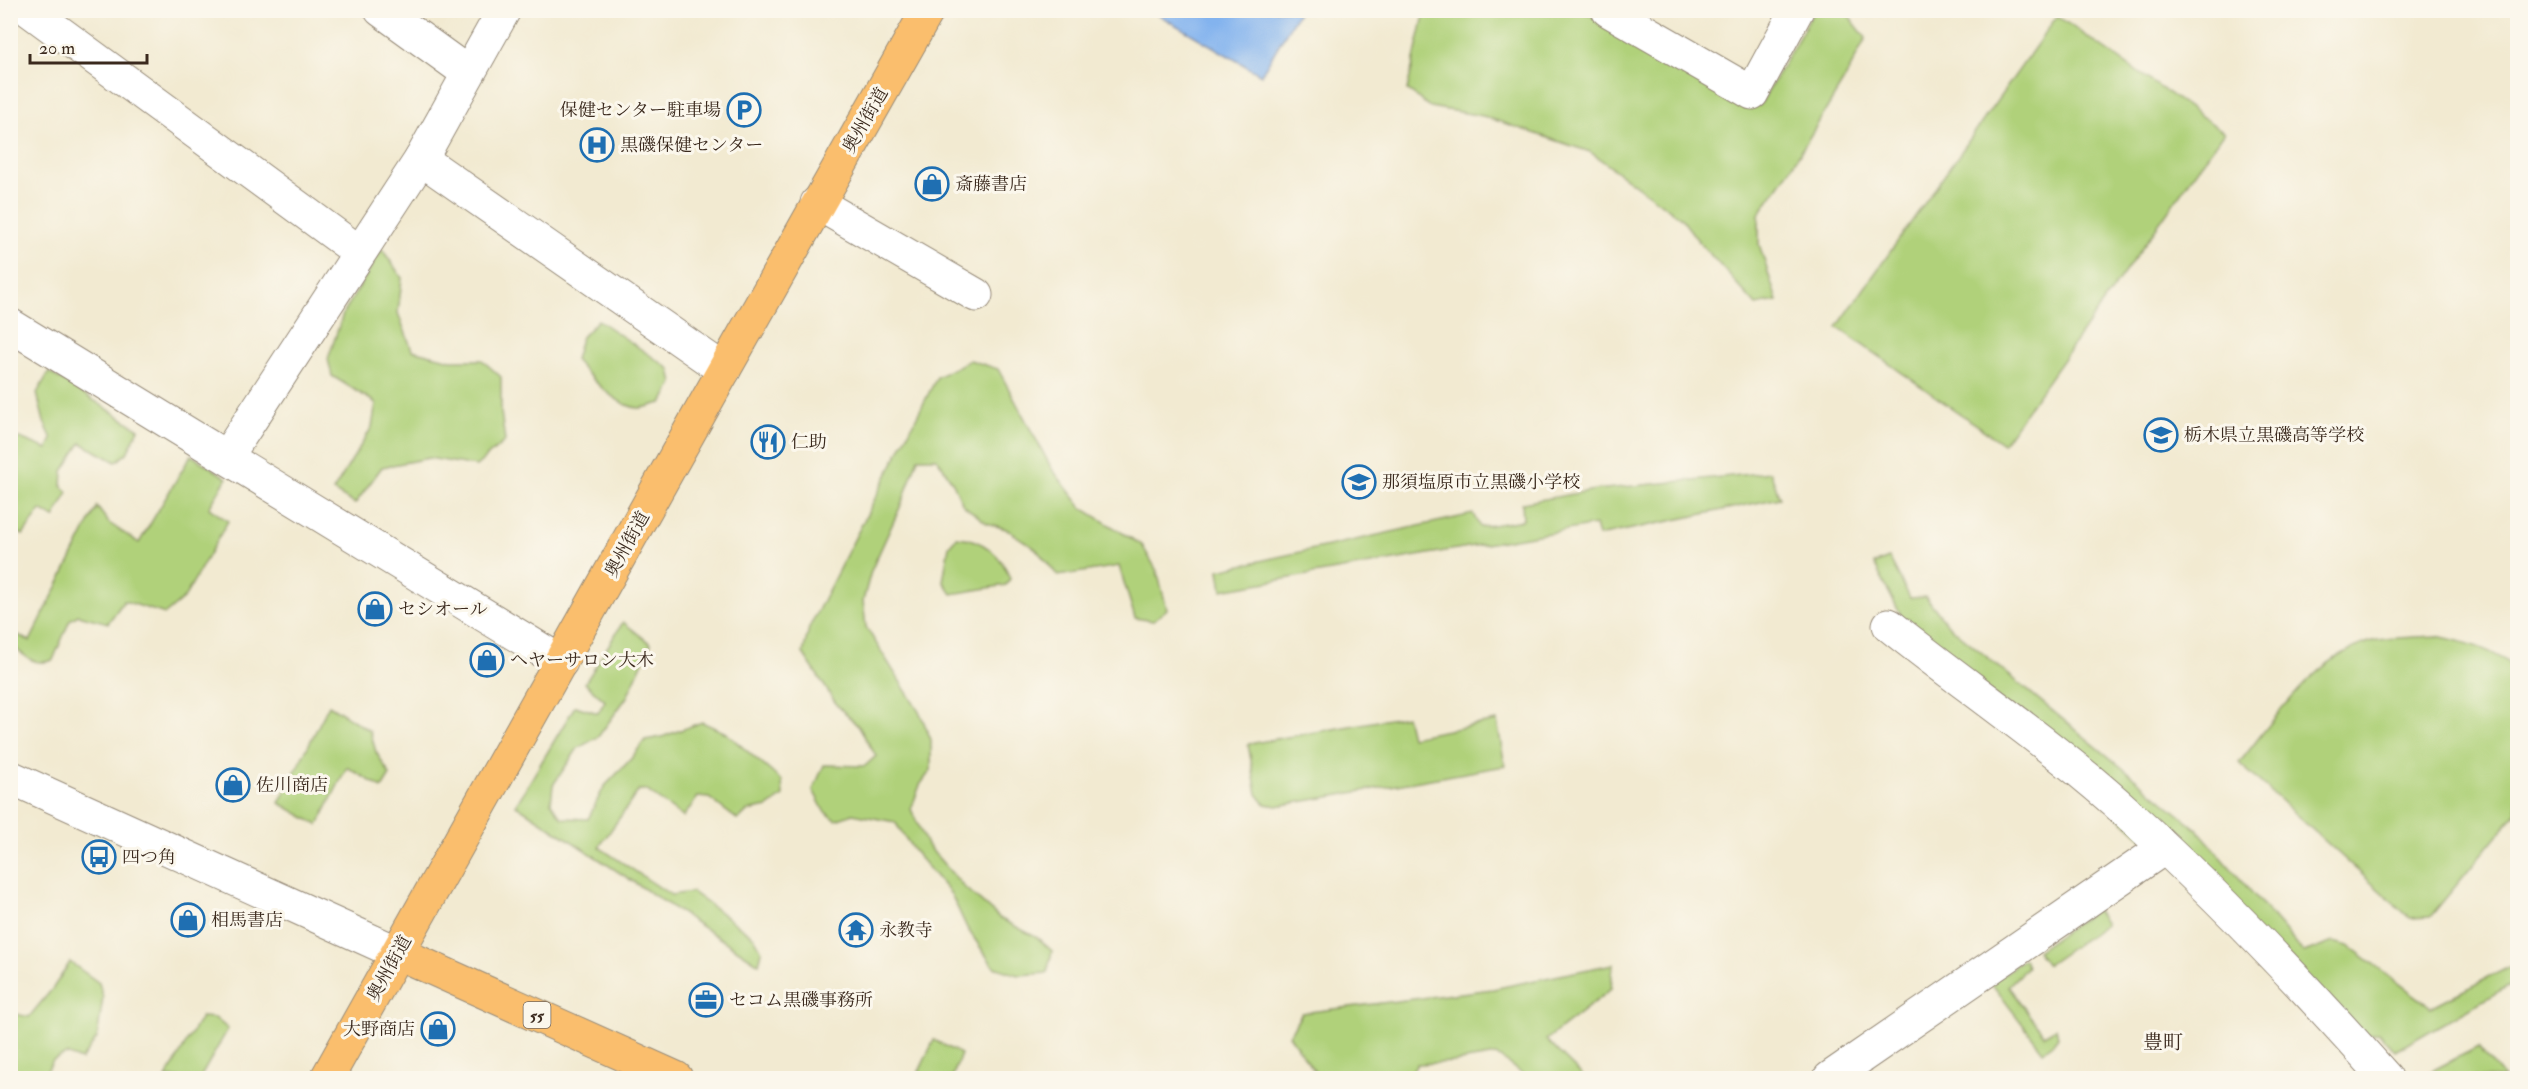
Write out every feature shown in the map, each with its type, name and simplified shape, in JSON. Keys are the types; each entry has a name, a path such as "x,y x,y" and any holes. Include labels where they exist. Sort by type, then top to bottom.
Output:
{"main road":[{"name":"奥州街道","path":"327,1078 928,10"},
{"name":"55","path":"398,953 676,1078"}],"street":[{"path":"29,10 359,252"},
{"path":"381,10 468,73"},
{"path":"227,456 421,159 504,10"},
{"path":"1608,10 1752,93 1797,10"},
{"path":"421,159 724,369"},
{"path":"818,203 976,295"},
{"path":"10,325 561,662"},
{"path":"1889,625 2035,736 2132,816 2244,925 2386,1078"},
{"path":"10,777 398,953"},
{"path":"1830,1078 2164,848"}],"green space":[{"path":"1425,11 1583,11 1739,97 1760,105 1814,11 1845,11 1866,38 1843,82 1789,171 1759,214 1759,244 1777,301 1756,305 1699,242 1681,218 1590,152 1483,116 1430,107 1407,90"},
{"path":"2057,16 2224,132 2003,444 1837,327"},
{"path":"382,249 402,278 398,313 412,350 451,360 482,360 501,377 501,412 505,441 476,466 429,458 382,467 355,504 333,491 372,427 376,403 332,376 328,359 343,314"},
{"path":"598,320 670,369 673,383 662,403 639,408 622,403 604,390 575,360 581,338"},
{"path":"970,360 998,369 1052,469 1082,508 1142,545 1157,571 1167,609 1153,621 1135,618 1119,566 1058,576 1036,549 1006,529 987,523 963,505 953,483 937,458 918,458 902,503 871,571 863,601 866,627 921,715 931,740 931,770 920,785 911,809 927,845 965,888 1001,919 1038,938 1052,951 1047,973 1018,975 994,967 967,928 951,894 914,851 895,822 853,814 836,820 824,811 813,790 824,765 865,766 876,756 859,727 837,705 803,653 809,628 937,377"},
{"path":"49,372 139,429 127,453 116,462 81,443 63,471 62,486 68,492 54,518 41,510 23,535 11,529 11,440 20,438 47,449 52,439 44,422 37,393"},
{"path":"191,455 227,478 209,508 228,521 184,598 165,614 124,601 108,623 78,615 70,620 53,660 35,661 20,653 11,644 14,633 30,641 97,507 109,523 139,543"},
{"path":"1770,472 1780,498 1598,536 1595,525 1222,590 1219,570 1473,514 1480,527 1523,520 1522,503 1595,490"},
{"path":"957,537 975,541 990,549 1002,562 1010,579 1006,585 952,594 943,581 949,546"},
{"path":"1889,558 1910,598 1926,597 1948,625 2198,830 2304,953 2333,942 2349,946 2431,1007 2517,963 2517,981 2395,1051 2379,1033 2360,1036 1904,621 1874,564"},
{"path":"623,622 651,644 627,697 598,737 578,748 553,785 551,803 562,818 588,819 604,787 630,760 645,740 662,737 702,722 726,733 782,781 783,796 768,807 747,811 738,820 709,798 698,797 683,817 646,790 639,790 599,847 671,895 692,892 754,937 762,951 759,964 516,805 575,706 598,713 605,701 585,683"},
{"path":"2437,636 2480,648 2498,656 2517,669 2517,812 2430,917 2410,918 2239,763 2300,689 2336,658 2356,647 2378,640"},
{"path":"329,705 370,731 376,752 390,775 382,788 347,767 318,825 279,803"},
{"path":"1406,716 1411,737 1497,721 1505,766 1277,806 1265,804 1257,794 1248,744"},
{"path":"2096,910 2106,924 2047,965 2037,951"},
{"path":"2024,959 2027,967 2008,986 2044,1035 2056,1028 2058,1037 2043,1051 1991,983"},
{"path":"70,962 99,983 103,997 97,1038 81,1060 66,1054 53,1060 43,1078 11,1078 11,1013 29,1017 53,988"},
{"path":"1613,964 1611,989 1546,1040 1585,1078 1528,1078 1496,1055 1454,1062 1417,1064 1409,1078 1319,1078 1289,1035 1302,1013 1493,989"},
{"path":"201,1017 215,1018 228,1029 200,1078 166,1078"},
{"path":"934,1040 961,1054 952,1078 916,1078"},
{"path":"2478,1047 2504,1078 2420,1077"}],"water":[{"path":"1159,10 1299,11 1261,75 1157,14"}],"place":[{"name":"保健センター駐車場","path":"744,110"},
{"name":"黒磯保健センター","path":"597,145"},
{"name":"斎藤書店","path":"932,184"},
{"name":"栃木県立黒磯高等学校","path":"2161,435"},
{"name":"仁助","path":"768,442"},
{"name":"那須塩原市立黒磯小学校","path":"1359,482"},
{"name":"セシオール","path":"375,609"},
{"name":"ヘヤーサロン大木","path":"487,660"},
{"name":"佐川商店","path":"233,785"},
{"name":"四つ角","path":"99,857"},
{"name":"相馬書店","path":"188,920"},
{"name":"永教寺","path":"856,930"},
{"name":"セコム黒磯事務所","path":"706,1000"},
{"name":"大野商店","path":"438,1029"}],"district":[{"name":"豊町","path":"2163,1042"}]}
